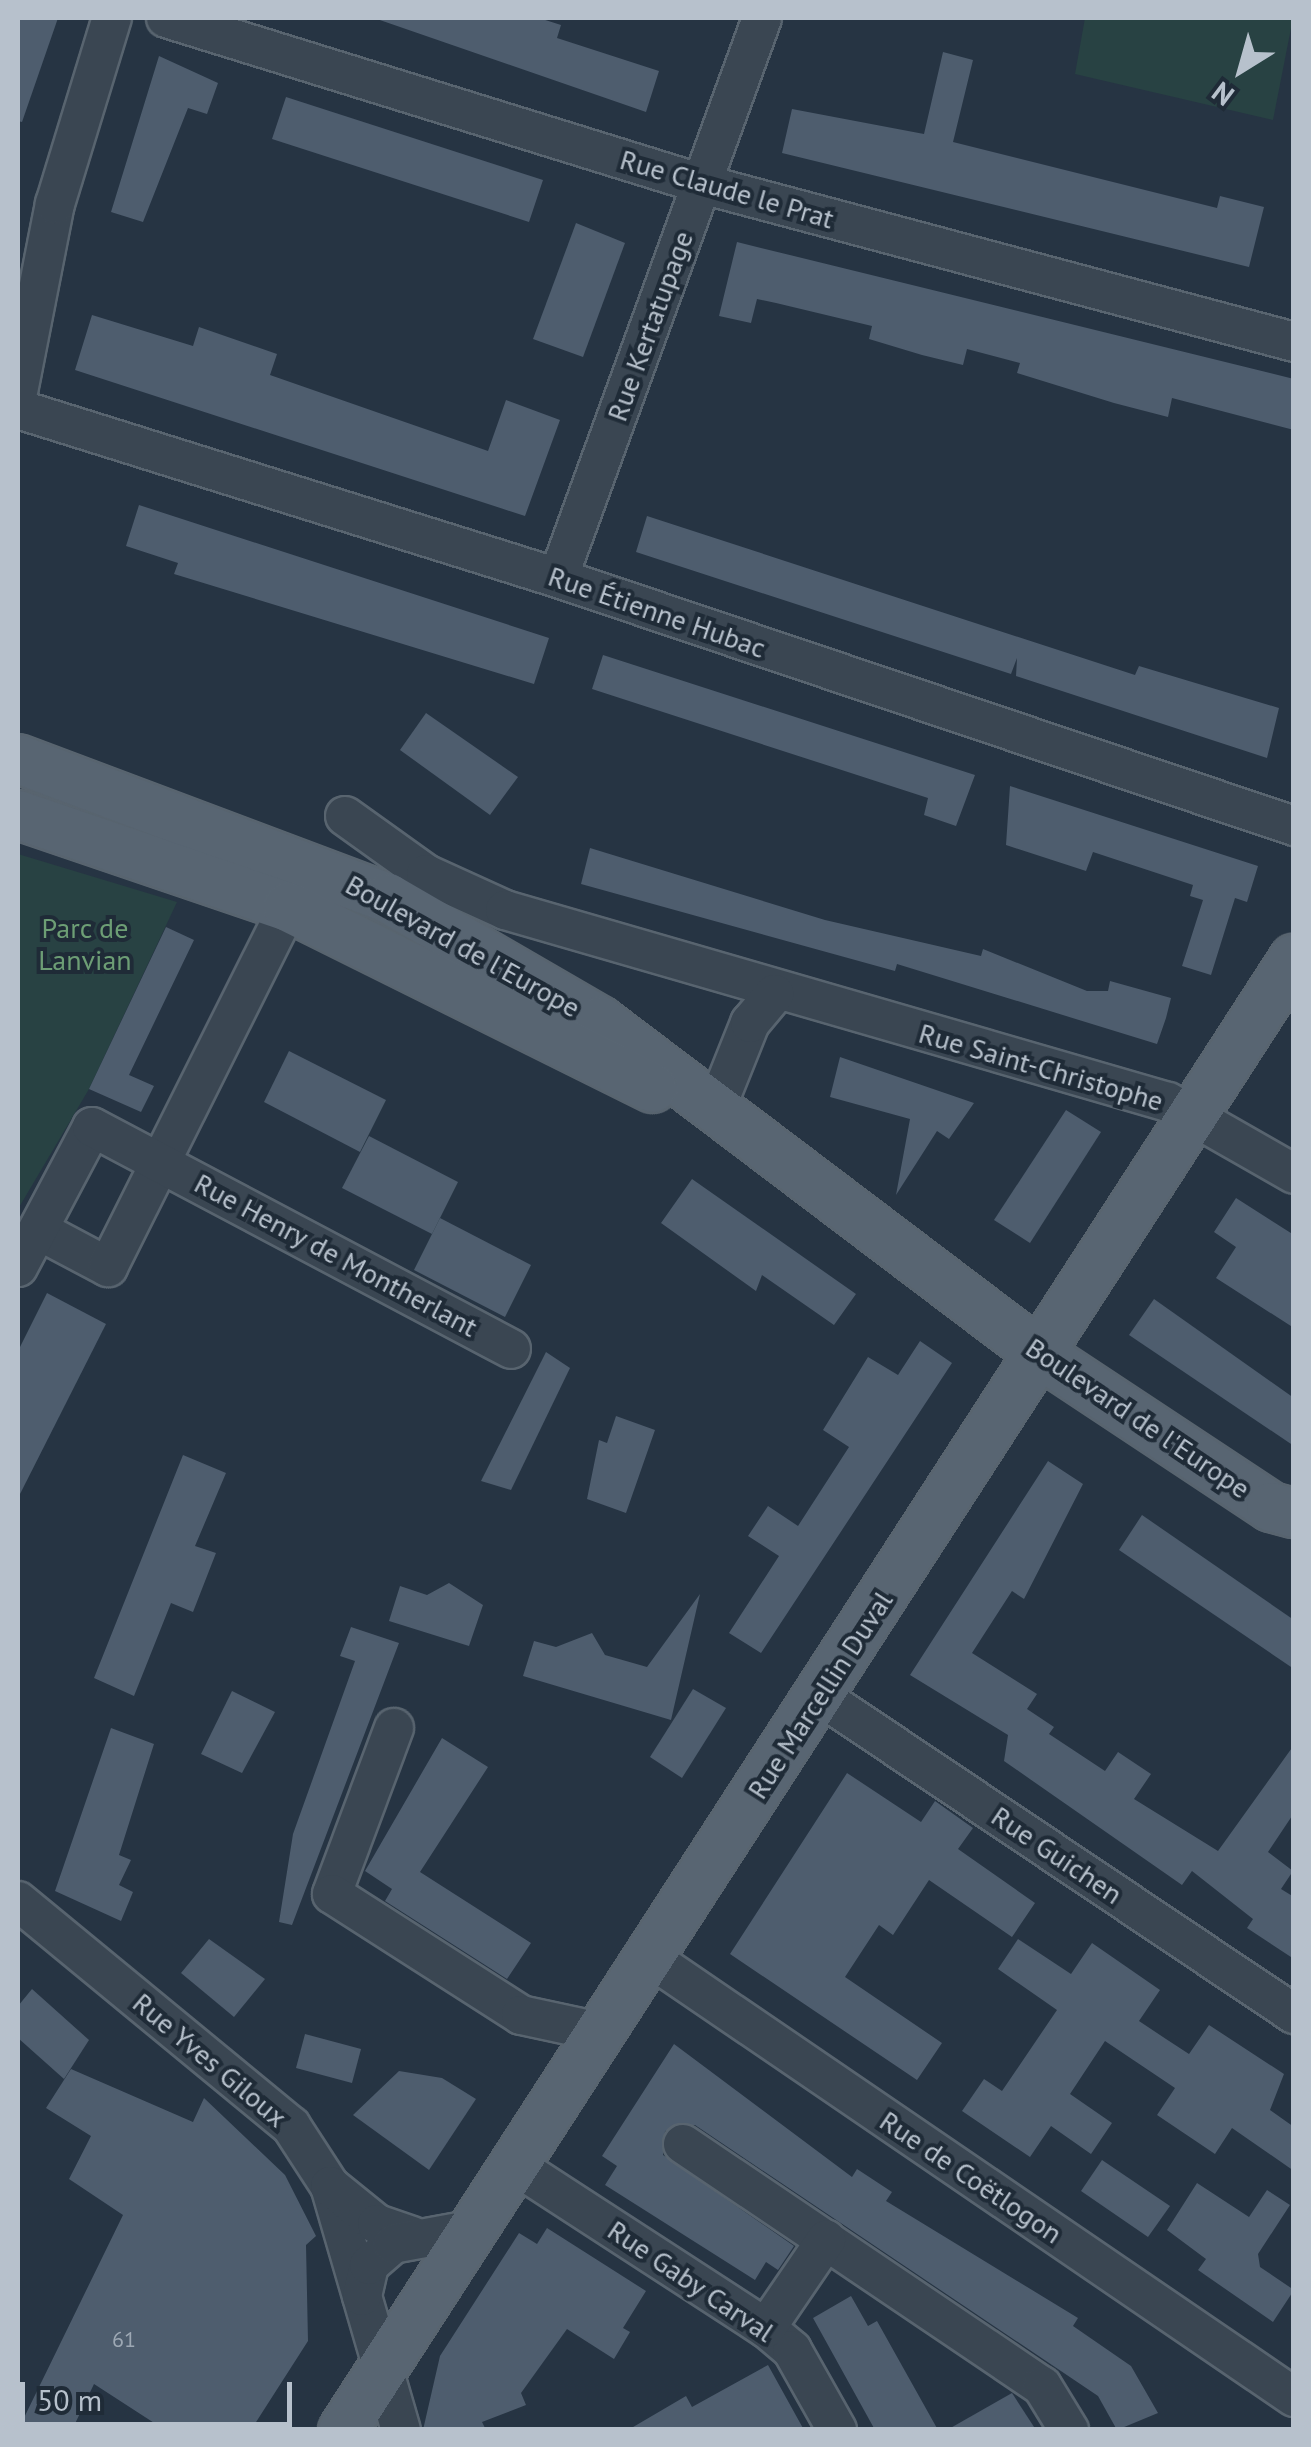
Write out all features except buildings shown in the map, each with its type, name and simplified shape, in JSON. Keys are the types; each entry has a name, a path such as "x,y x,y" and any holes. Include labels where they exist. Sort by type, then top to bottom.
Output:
{"main road":[{"name":"Boulevard de l'Europe","path":"18,760 388,898 600,1021 1040,1354 1286,1522"},
{"name":"Boulevard de l'Europe","path":"18,814 288,907 766,1147"},
{"name":"Rue Marcellin Duval","path":"343,2430 1294,959"}],"street":[{"path":"18,392 56,204 112,18"},
{"name":"Rue Claude le Prat","path":"166,18 702,184 1294,342"},
{"name":"Rue Kertatupage","path":"558,578 762,18"},
{"name":"Rue Étienne Hubac","path":"18,410 558,578 1294,826"},
{"name":"Rue Saint-Christophe","path":"345,816 426,874 504,910 774,994 1194,1112 1294,1174"},
{"name":"Rue Henry de Montherlant","path":"40,1231 108,1268 288,907"},
{"path":"716,1108 750,1023 774,994"},
{"name":"Rue Henry de Montherlant","path":"18,1267 92,1127 511,1348"},
{"name":"Rue Guichen","path":"820,1696 1294,2014"},
{"path":"394,1728 332,1894 521,2015 600,2032"},
{"name":"Rue Yves Giloux","path":"21,1911 291,2126 330,2186 400,2430"},
{"name":"Rue de Coëtlogon","path":"649,1957 1294,2397"},
{"path":"684,2144 1042,2386 1070,2430"},
{"name":"Rue Gaby Carval","path":"513,2164 766,2328 792,2350 837,2430"},
{"path":"330,2186 377,2224 412,2236 469,2230"},
{"path":"362,2296 369,2264 412,2236"},
{"path":"766,2328 826,2240"}],"green space":[{"path":"1085,18 1293,18 1273,120 1075,74"},
{"name":"Parc de Lanvian","path":"18,854 177,902 89,1089 18,1209"}]}
